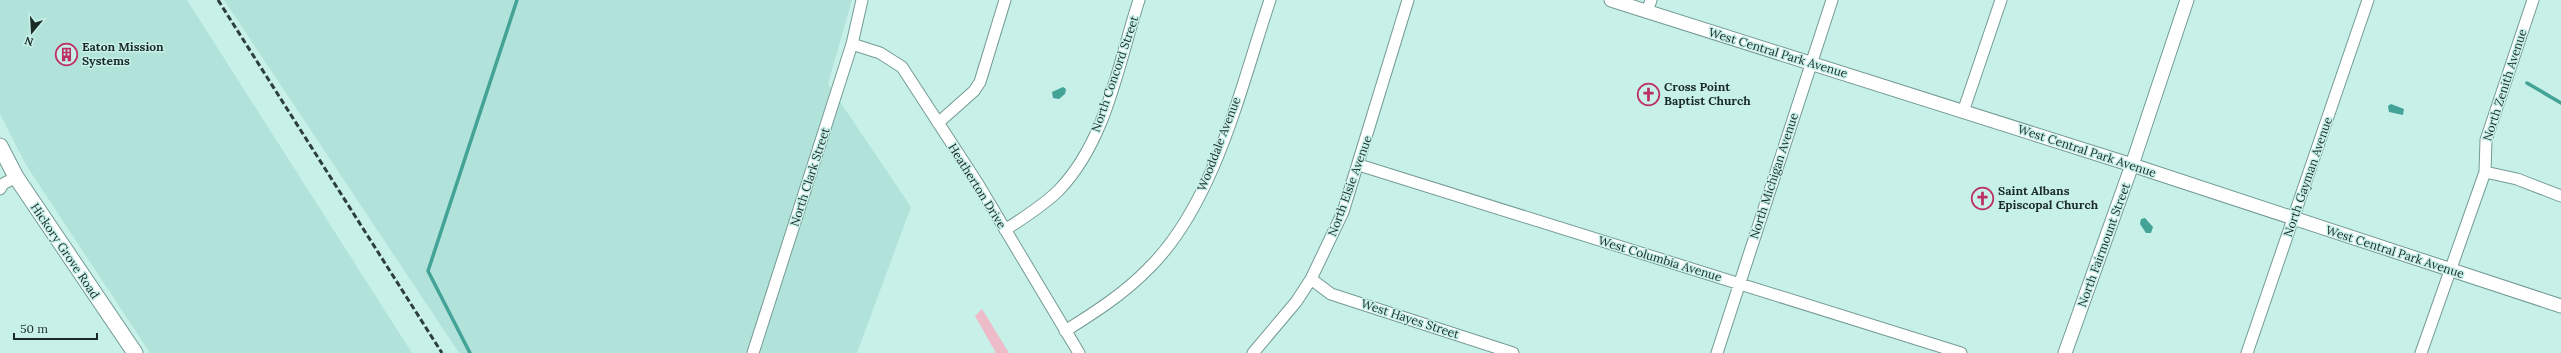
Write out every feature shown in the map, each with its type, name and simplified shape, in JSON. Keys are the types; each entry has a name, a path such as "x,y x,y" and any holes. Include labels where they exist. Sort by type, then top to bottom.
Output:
{"main road":[{"name":"Hickory Grove Road","path":"0,146 16,178 135,353"}],"street":[{"name":"North Clark Street","path":"753,353 852,44 862,0"},
{"path":"938,123 974,91 980,82 1005,0"},
{"name":"North Concord Street","path":"1005,230 1043,204 1058,190 1085,154 1112,91 1139,0"},
{"name":"Wooddale Avenue","path":"1065,331 1097,311 1150,268 1182,228 1202,192 1219,153 1270,0"},
{"name":"North Elsie Avenue","path":"1253,353 1296,302 1311,279 1343,212 1359,165 1408,0"},
{"name":"West Central Park Avenue","path":"1611,0 1649,6 1811,62 1963,112 2132,164 2561,306"},
{"name":"North Michigan Avenue","path":"1717,353 1832,0"},
{"path":"1963,112 2001,0"},
{"name":"North Fairmount Street","path":"2065,353 2132,164 2187,0"},
{"name":"North Gayman Avenue","path":"2247,353 2368,0"},
{"name":"North Zenith Avenue","path":"2421,353 2485,172 2486,140 2532,0"},
{"name":"Heatherton Drive","path":"852,44 880,53 902,67 1005,230 1079,353"},
{"name":"West Columbia Avenue","path":"1359,165 1961,353"},
{"path":"2485,172 2517,179 2548,189 2561,196"},
{"path":"0,189 3,184 16,178"},
{"name":"West Hayes Street","path":"1311,279 1331,294 1513,353"}],"shaded area":[{"path":"0,0 187,0 412,353 150,353 26,165 0,114"},
{"path":"224,0 852,0 828,84 911,207 857,353 459,353"},
{"path":"1063,87 1066,89 1065,94 1059,99 1053,98 1052,92"},
{"path":"2391,104 2404,109 2403,115 2389,112 2388,106"},
{"path":"2145,218 2153,227 2151,233 2146,233 2140,224 2141,219"},
{"path":"982,309 1009,353 996,353 975,316"}],"waterway":[{"path":"470,353 428,271 517,0"},
{"path":"2527,83 2561,103"}],"railway":[{"path":"218,0 442,353"}],"place":[{"name":"Eaton Mission Systems","path":"66,54"},
{"name":"Cross Point Baptist Church","path":"1648,94"},
{"name":"Saint Albans Episcopal Church","path":"1983,198"}]}
